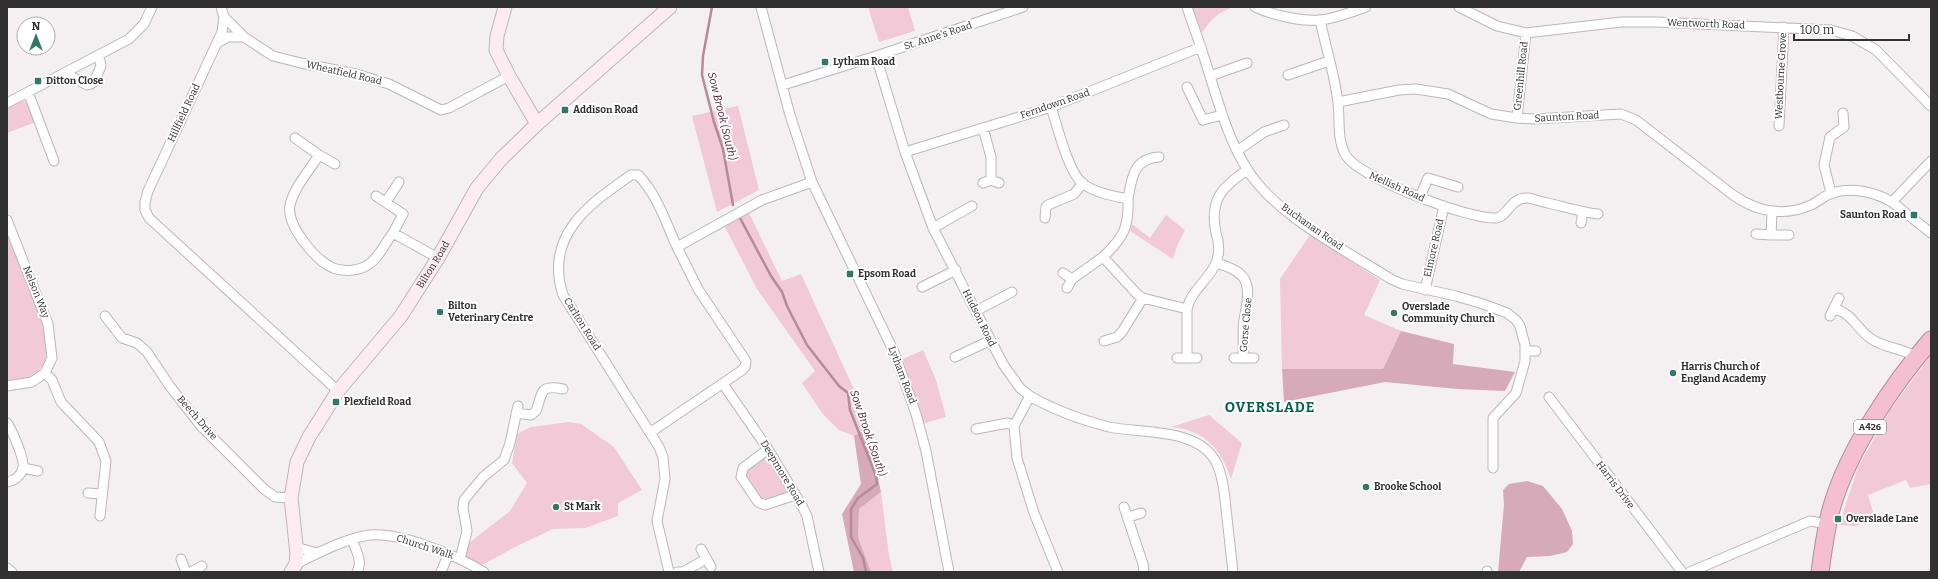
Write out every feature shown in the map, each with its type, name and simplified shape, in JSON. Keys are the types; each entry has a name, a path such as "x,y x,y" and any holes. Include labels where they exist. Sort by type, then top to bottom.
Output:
{"highway":[{"name":"A426","path":"1820,572 1828,524 1835,500 1856,452 1896,384 1931,340"}],"main road":[{"path":"505,7 497,36 496,50 509,76 537,124"},
{"name":"Bilton Road","path":"293,568 296,547 291,498 297,462 309,437 338,391 401,316 438,258 477,188 501,159 537,124 670,7"}],"street":[{"path":"7,103 99,56 135,34 144,24 152,7"},
{"name":"Wheatfield Road","path":"221,7 224,17 244,37 280,58 356,74 389,84 441,110 449,108 509,76"},
{"name":"Lytham Road","path":"761,7 798,144 812,182 890,343 916,414 926,451 949,572"},
{"name":"St. Anne's Road","path":"783,85 1023,7"},
{"name":"Buchanan Road","path":"1187,7 1222,114 1237,151 1247,170 1268,195 1313,230 1391,279 1402,284 1456,296 1507,313 1516,320 1520,326 1526,352 1516,393 1493,418 1493,468"},
{"path":"1255,7 1287,17 1320,20 1338,17 1366,7"},
{"name":"Wentworth Road","path":"1459,7 1497,26 1526,33 1621,22 1657,22 1831,30 1852,36 1876,50 1931,106"},
{"name":"Hillfield Road","path":"224,17 222,32 148,191 145,210 149,218 166,235 338,391"},
{"name":"Mellish Road","path":"1320,20 1338,102 1340,135 1345,154 1357,168 1374,178 1444,206 1496,218 1502,216 1514,202 1528,198 1583,212 1598,214"},
{"name":"Westbourne Grove","path":"1779,126 1784,27"},
{"name":"Greenhill Road","path":"1517,118 1526,33"},
{"path":"217,42 228,37 244,37"},
{"name":"Ferndown Road","path":"905,152 1050,107 1201,47"},
{"path":"65,73 87,84 91,84 94,82 101,66 99,56"},
{"name":"Hudson Road","path":"876,56 905,152 934,228 976,311 989,341 1014,379 1030,396"},
{"path":"1288,75 1329,61"},
{"path":"1210,76 1247,63"},
{"path":"1187,87 1203,120 1222,114"},
{"name":"Saunton Road","path":"1338,102 1399,90 1416,89 1448,94 1491,114 1517,118 1535,120 1621,114 1636,120 1746,204 1772,212 1799,209 1812,204 1831,193 1848,190 1878,194 1892,202"},
{"path":"28,92 54,162"},
{"path":"1050,107 1069,162 1073,171 1083,183 1109,195 1128,199"},
{"path":"1831,193 1824,165 1830,137 1844,127 1843,113"},
{"path":"1237,151 1264,132 1284,125"},
{"path":"983,128 992,157 991,182"},
{"path":"295,138 335,164"},
{"path":"1067,288 1072,279 1103,257 1116,245 1124,232 1128,218 1128,199 1135,171 1148,154 1159,157"},
{"path":"319,155 296,191 290,206 292,225 314,252 334,268 347,270 366,267 374,260 393,233 404,214 376,196"},
{"path":"1931,161 1892,202 1931,233"},
{"path":"1177,358 1192,358 1187,309 1192,295 1216,263 1219,247 1214,224 1214,208 1218,197 1228,184 1247,170"},
{"name":"Carlton Road","path":"669,572 657,521 664,486 663,457 651,432 563,295 557,266 561,245 575,222 588,208 631,175 638,175 643,180 657,204 677,247"},
{"path":"1420,197 1428,178 1458,187"},
{"path":"386,202 399,182"},
{"path":"651,432 723,384 745,367 746,361 698,289 677,247 762,200 812,182"},
{"path":"1045,218 1042,206 1056,200 1067,198 1074,194 1083,183"},
{"path":"934,228 975,205"},
{"name":"Elmore Road","path":"1425,290 1444,206"},
{"path":"1581,222 1583,212"},
{"path":"1771,235 1772,212"},
{"name":"Nelson Way","path":"7,220 48,324 52,358 45,372"},
{"path":"393,233 438,258"},
{"path":"1756,234 1790,235"},
{"path":"1103,257 1137,294 1143,298 1187,309"},
{"name":"Gorse Close","path":"1216,263 1239,273 1247,286 1249,300 1244,320 1239,358 1254,358"},
{"path":"935,292 926,286 956,270"},
{"path":"1063,273 1072,279"},
{"path":"976,311 1012,292"},
{"path":"1111,341 1122,332 1127,321 1137,309 1143,298"},
{"path":"1839,298 1832,312 1845,311 1869,337 1876,342 1889,348 1903,350 1916,357"},
{"name":"Beech Drive","path":"105,316 115,325 122,338 137,343 147,352 169,385 201,426 264,489 275,497 291,498"},
{"path":"955,357 989,341"},
{"path":"1526,352 1536,351"},
{"path":"7,386 32,382 45,372 52,380 61,402 99,442 106,461 100,516"},
{"name":"Deepmore Road","path":"723,384 768,449 807,516 819,572"},
{"path":"460,559 467,531 463,508 464,500 483,477 504,460 510,443 517,410 531,415 536,412 540,395 544,390 548,387 563,389"},
{"path":"1058,572 1034,513 1017,458 1014,426 1030,396 1058,410 1108,426 1181,436 1195,442 1207,451 1216,462 1222,478 1232,572"},
{"name":"Harris Drive","path":"1549,397 1682,572"},
{"path":"7,423 22,459 23,468 19,476 7,482"},
{"path":"976,430 1008,423 1014,426"},
{"path":"768,449 743,468 741,477 759,504 765,505 795,495"},
{"path":"23,468 38,471"},
{"path":"88,493 102,494"},
{"path":"1124,507 1129,517 1144,572"},
{"path":"1129,517 1141,513"},
{"path":"1690,572 1810,521 1828,524"},
{"name":"Church Walk","path":"293,568 318,553 352,540 371,535 395,537 460,559 484,572"},
{"path":"352,540 359,559 359,568 357,572"},
{"path":"296,547 318,553"},
{"path":"677,572 683,572 708,563 701,549"},
{"path":"441,572 448,555"},
{"path":"181,559 186,572"},
{"path":"191,572 202,566"},
{"path":"7,568 12,572"}],"shaded area":[{"path":"868,7 908,7 915,31 879,42"},
{"path":"1192,7 1234,7 1215,17 1202,33"},
{"path":"21,101 28,102 36,122 7,133 7,107"},
{"path":"738,106 759,190 717,212 692,116"},
{"path":"749,213 782,281 801,274 853,387 867,428 854,436 839,430 822,413 802,383 815,371 757,289 725,227"},
{"path":"1166,215 1185,230 1177,246 1173,259 1130,231 1132,224 1150,238"},
{"path":"7,228 44,322 48,352 44,364 34,376 7,382"},
{"path":"1310,235 1380,280 1364,315 1401,331 1383,369 1282,369 1280,279"},
{"path":"1401,331 1454,344 1453,364 1515,372 1505,391 1457,389 1385,382 1284,402 1282,369 1383,369"},
{"path":"923,350 936,380 946,417 922,424 903,359"},
{"path":"1931,355 1931,484 1910,488 1906,480 1868,495 1873,512 1857,526 1839,525 1858,467 1891,409"},
{"path":"1209,415 1242,443 1231,479 1217,450 1210,443 1193,432 1171,427"},
{"path":"569,422 581,424 614,447 642,490 618,503 618,516 585,528 553,529 482,565 465,557 469,543 510,511 527,483 512,463 517,434 531,427"},
{"path":"867,428 881,492 859,509 858,537 871,572 854,572 842,514 861,484 854,436"},
{"path":"759,460 770,460 788,490 787,494 766,499 761,498 745,475"},
{"path":"1527,481 1543,486 1562,509 1572,531 1573,544 1567,552 1550,556 1527,557 1519,572 1498,572 1504,505 1503,490 1509,484"},
{"path":"881,492 889,556 893,572 871,572 858,537 859,509"}],"waterway":[{"name":"Sow Brook (South)","path":"712,7 703,56 702,75 714,122 723,149 733,205"},
{"name":"Sow Brook (South)","path":"740,218 771,276 782,292 787,306 807,345 839,386 848,393 850,410 876,476 877,484 858,498 851,509 851,537 863,558 866,572"}],"place":[{"name":"Lytham Road","path":"825,62"},
{"name":"Ditton Close","path":"38,81"},
{"name":"Addison Road","path":"565,110"},
{"name":"Saunton Road","path":"1914,215"},
{"name":"Epsom Road","path":"850,274"},
{"name":"Bilton Veterinary Centre","path":"440,312"},
{"name":"Overslade Community Church","path":"1394,313"},
{"name":"Harris Church of England Academy","path":"1673,373"},
{"name":"Plexfield Road","path":"336,402"},
{"name":"Brooke School","path":"1366,487"},
{"name":"St Mark","path":"556,507"},
{"name":"Overslade Lane","path":"1838,519"}],"district":[{"name":"OVERSLADE","path":"1270,407"}]}
